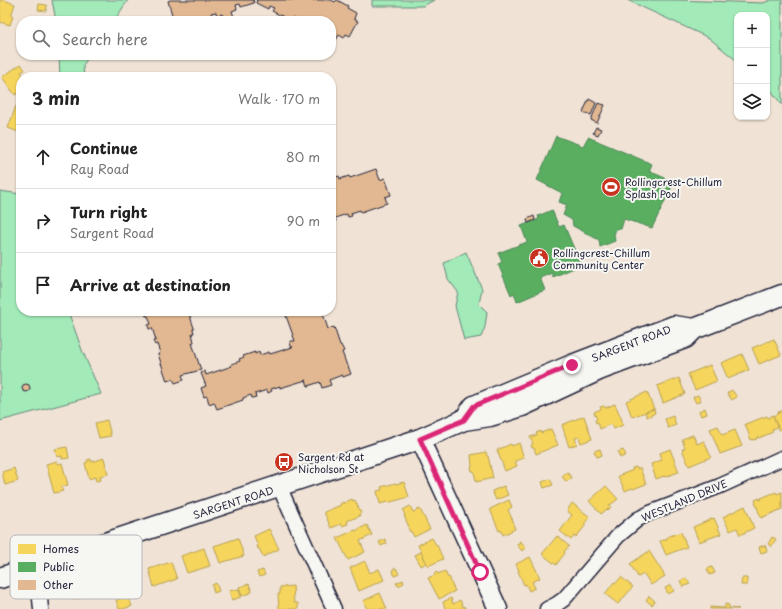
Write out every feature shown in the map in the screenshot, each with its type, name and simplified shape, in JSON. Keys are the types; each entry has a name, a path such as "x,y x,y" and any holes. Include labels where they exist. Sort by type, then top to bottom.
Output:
{"main road":[{"name":"SARGENT ROAD","path":"131,535 420,439 464,420 474,406 572,365 674,326 694,329 782,295"},
{"name":"SARGENT ROAD","path":"0,578 10,575"}],"street":[{"path":"420,439 498,609"},
{"name":"WESTLAND DRIVE","path":"547,609 564,599 618,536 638,519 720,486 782,458"},
{"path":"279,486 334,609"},
{"path":"40,599 41,609"}],"shaded area":[{"path":"675,0 771,0 763,3"}],"green space":[{"path":"52,0 128,0 117,16 55,16"},
{"path":"372,0 434,0 423,6 372,6"},
{"path":"627,0 763,3 771,0 782,0 782,105 770,89 770,12 734,12 734,59 709,38"},
{"path":"59,60 86,60 83,65 84,72 60,72"},
{"path":"0,191 16,193 16,316 70,316 82,350 101,394 0,421"},
{"path":"466,252 482,289 479,304 487,312 485,327 481,337 464,340 455,306 458,292 448,279 444,263"}],"building: Homes":[{"path":"0,0 15,4 10,25 0,22"},
{"path":"39,4 47,5 46,11 38,10"},
{"path":"21,64 25,70 16,72 15,95 2,77"},
{"path":"16,106 16,131 8,128"},
{"path":"774,339 781,355 759,364 752,348"},
{"path":"742,354 749,370 728,379 721,363"},
{"path":"710,365 717,381 695,390 688,374"},
{"path":"679,378 685,394 663,403 657,386"},
{"path":"732,390 737,397 732,400 727,393"},
{"path":"647,392 654,409 632,417 626,401"},
{"path":"698,395 701,401 696,403 693,397"},
{"path":"615,404 623,425 614,429 611,424 600,429 598,422 596,423 595,420 597,419 594,412 601,409 600,407 604,406 605,408"},
{"path":"705,408 707,414 701,416 699,411"},
{"path":"654,409 655,413 647,417 645,412"},
{"path":"782,411 782,429 779,430 773,416"},
{"path":"773,415 777,427 772,430 773,432 751,440 745,424 767,416 768,418"},
{"path":"584,416 592,439 581,443 579,437 575,438 577,444 569,447 562,425"},
{"path":"673,416 676,425 668,428 665,419"},
{"path":"107,420 111,436 99,438 95,423"},
{"path":"718,426 722,435 735,430 742,446 720,454 710,429"},
{"path":"551,429 558,445 536,454 534,448 532,448 531,445 533,444 530,437 537,435 536,433 540,431 541,433"},
{"path":"693,435 697,444 704,441 711,457 689,466 682,449 685,448 682,439"},
{"path":"519,443 524,458 515,461 517,466 505,471 497,450 511,444 512,446"},
{"path":"67,447 69,458 62,459 62,456 57,457 55,449"},
{"path":"600,449 602,455 597,457 594,451"},
{"path":"670,449 679,472 656,479 651,464 662,460 660,453"},
{"path":"623,450 626,455 620,458 618,452"},
{"path":"486,452 493,478 476,482 474,471 472,471 471,467 471,455"},
{"path":"104,458 108,474 100,476 101,480 96,481 95,477 89,479 85,463 88,462 87,460 91,459 91,462"},
{"path":"57,461 58,464 62,463 68,485 61,487 63,491 54,493 46,464"},
{"path":"636,467 637,469 640,468 646,484 625,491 618,476 633,470 632,468"},
{"path":"14,468 18,481 5,485 2,472"},
{"path":"567,472 572,478 566,482 562,476"},
{"path":"550,479 553,485 544,488 542,482"},
{"path":"404,482 409,497 380,504 377,491 382,490 381,487"},
{"path":"504,486 508,495 496,500 492,491"},
{"path":"606,486 618,499 609,506 611,507 608,510 607,509 601,514 589,501"},
{"path":"776,492 777,494 782,492 782,509 761,518 755,500 760,498 760,500 762,499 761,498"},
{"path":"352,499 353,501 355,500 361,513 359,514 360,516 347,521 348,524 342,526 341,524 331,528 324,512"},
{"path":"509,500 512,507 508,510 515,529 503,535 501,530 499,531 490,509"},
{"path":"572,503 590,517 584,524 586,525 576,537 574,536 571,540 560,531 572,515 567,511"},
{"path":"410,506 413,512 420,509 430,529 414,537 408,528 409,527 403,510"},
{"path":"745,506 754,528 740,535 737,528 730,531 723,517"},
{"path":"714,518 721,534 699,542 693,527"},
{"path":"367,525 372,535 360,541 365,552 348,560 337,538"},
{"path":"269,529 279,549 263,557 259,548 258,549 254,536"},
{"path":"681,532 687,547 666,555 660,541"},
{"path":"557,536 569,546 556,565 542,554"},
{"path":"772,537 776,539 771,547 768,544"},
{"path":"238,538 244,556 220,563 214,546"},
{"path":"432,538 443,559 428,566 418,545"},
{"path":"385,539 387,543 381,546 379,542"},
{"path":"520,541 526,547 522,551 517,545"},
{"path":"765,545 767,551 761,553 759,547"},
{"path":"204,548 210,566 187,573 181,556"},
{"path":"649,551 665,576 651,585 644,574 638,577 630,564"},
{"path":"421,552 426,563 421,566 415,555"},
{"path":"530,557 540,578 532,582 535,588 529,591 526,584 524,585 516,564"},
{"path":"365,561 370,573 379,569 384,580 359,591 350,568"},
{"path":"171,562 177,579 154,587 149,569"},
{"path":"712,567 715,573 710,575 707,569"},
{"path":"396,568 399,574 395,576 392,570"},
{"path":"263,570 265,575 259,577 257,572"},
{"path":"445,571 448,578 449,577 451,580 450,581 455,591 439,599 428,578 435,575 434,573 437,572 438,574"},
{"path":"621,577 633,587 618,604 605,594 614,582 616,583"},
{"path":"686,578 690,584 683,587 680,581"},
{"path":"742,578 747,578 747,585 741,585"},
{"path":"403,580 404,583 398,586 396,583"},
{"path":"216,583 219,591 214,593 212,585"},
{"path":"249,584 252,592 242,596 239,587"},
{"path":"671,585 674,591 668,594 665,588"},
{"path":"293,586 294,603 298,603 298,609 279,609 278,594 280,594 280,587"},
{"path":"239,589 241,597 232,600 229,591"},
{"path":"380,593 387,609 367,609 363,601"},
{"path":"649,596 655,601 652,605 646,600"},
{"path":"451,598 453,604 460,600 463,607 464,606 466,609 445,609 443,602"},
{"path":"129,599 132,606 119,609 116,600"},
{"path":"725,604 729,605 729,608 739,609 710,609 710,607 725,608"}],"building: Public":[{"name":"Rollingcrest-Chillum Splash Pool","path":"556,136 583,146 588,137 652,164 649,171 674,182 652,228 624,219 621,229 616,229 614,235 615,241 600,247 599,240 573,226 572,220 563,215 567,205 559,202 562,193 537,180"},
{"name":"Rollingcrest-Chillum Community Center","path":"552,210 559,227 564,225 581,265 553,277 552,273 540,278 545,290 517,302 514,293 511,295 498,264 502,262 498,253 527,242 521,226 539,219 538,216"}],"building: Other":[{"path":"253,0 254,3 241,7 240,4 236,5 237,9 232,11 234,16 223,16 222,14 217,16 216,12 211,13 212,16 172,16 168,1"},
{"path":"257,0 331,0 335,2 337,0 348,6 347,8 356,13 354,19 358,21 350,36 346,34 344,38 339,35 336,40 336,16 282,16 272,11 274,8 269,6 268,9 256,3"},
{"path":"589,99 596,103 591,115 583,112"},
{"path":"598,103 605,105 597,123 591,120"},
{"path":"596,127 601,129 598,135 593,133"},
{"path":"376,169 380,180 385,178 391,195 385,197 387,203 361,212 360,210 351,213 352,216 348,217 347,214 336,218 336,177 339,176 340,179 349,176 350,178"},
{"path":"534,216 535,220 528,223 527,219"},
{"path":"148,316 190,316 194,328 194,333 192,333 194,342 192,343 201,370 182,375 184,380 175,383 173,379 167,381 158,354 160,353 157,344 155,345 153,341 156,340 152,328 149,329 148,325 151,324"},
{"path":"286,316 324,316 328,329 334,327 340,345 344,351 342,352 351,374 343,377 342,375 329,380 331,385 322,388 320,382 308,386 306,380 280,388 280,386 271,389 272,391 268,393 267,390 255,394 256,397 252,398 251,395 243,398 243,400 217,409 214,402 209,404 207,396 204,397 201,388 206,386 201,373 205,371 206,375 232,366 231,364 240,361 239,359 244,357 243,356 255,352 255,354 259,352 260,355 269,352 270,354 293,347 290,345 291,341 295,341"},
{"path":"26,384 29,385 29,391 26,392 23,391 22,388 23,385"}],"place":[{"name":"Rollingcrest-Chillum Splash Pool","path":"611,187"},
{"name":"Rollingcrest-Chillum Community Center","path":"539,258"},
{"name":"Sargent Rd at Nicholson St","path":"284,462"}],"route":[{"path":"480,572 420,439 464,420 474,406 572,365"}]}
